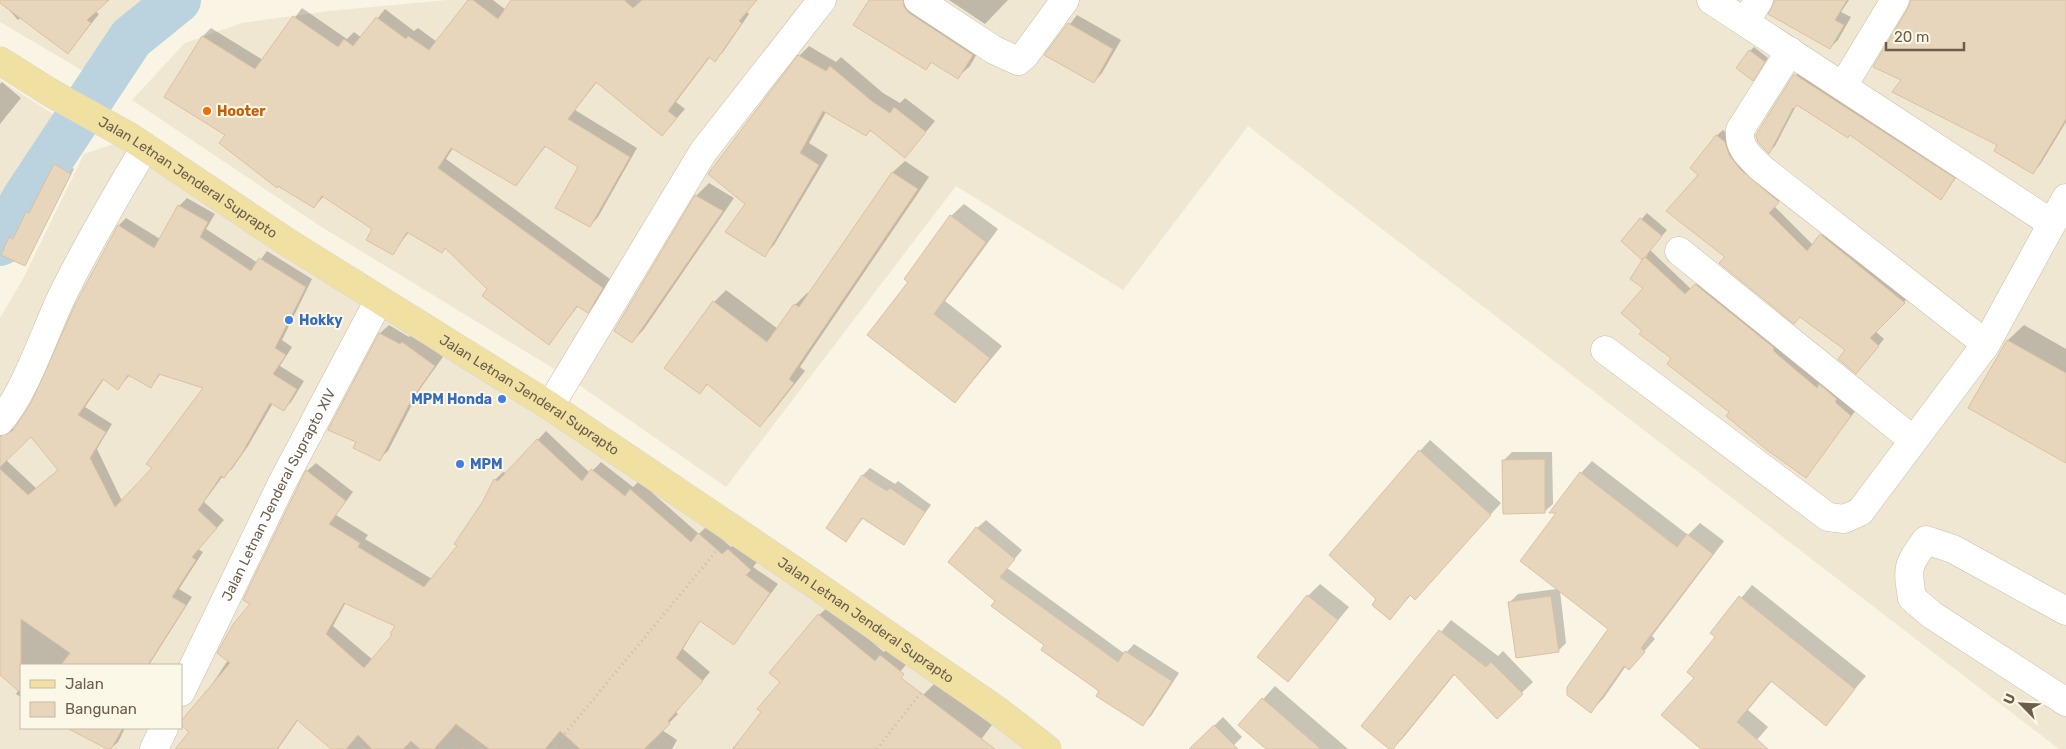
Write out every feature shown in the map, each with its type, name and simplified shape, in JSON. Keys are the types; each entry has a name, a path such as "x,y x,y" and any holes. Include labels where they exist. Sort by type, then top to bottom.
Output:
{"main road":[{"name":"Jalan Letnan Jenderal Suprapto","path":"0,61 51,93 137,142 379,300 550,406 939,670 998,711 1047,749"}],"street":[{"path":"550,406 703,152 822,0"},
{"path":"918,0 994,50 1018,61 1025,56 1065,0"},
{"path":"1711,0 1752,11 1790,52 2051,224"},
{"path":"1843,86 1895,0"},
{"path":"1790,52 1740,130 1739,141 1743,149 1761,168 1986,344"},
{"path":"0,421 8,413 76,266 137,142"},
{"path":"1605,350 1828,517 1844,519 1860,512 1986,344 2066,198"},
{"path":"1679,251 1913,440"},
{"name":"Jalan Letnan Jenderal Suprapto XIV","path":"182,690 282,483 379,300"},
{"path":"2066,612 1953,549 1926,540 1915,556 1908,572 1912,598 2066,702"},
{"path":"154,749 164,729"}],"path":[{"path":"552,749 735,530"},
{"path":"877,749 939,670"},
{"path":"463,749 470,740 482,749"}],"shaded area":[{"path":"0,0 148,0 135,7 85,72 0,22"},
{"path":"447,0 2066,0 2066,749 2059,749 1248,126 1123,290 956,186 726,487 569,378 320,226 132,100 185,43 242,23 329,11"},
{"path":"0,80 53,114 0,210"},
{"path":"125,140 1047,749 0,749 0,318 24,277 84,154"}],"building":[{"path":"0,0 109,0 87,20 91,23 68,54 0,3"},
{"path":"468,0 473,0 498,19 511,0 624,0 633,8 642,0 757,0 739,21 742,23 715,62 709,57 668,111 677,118 662,136 596,82 568,119 630,157 590,227 555,208 578,167 545,146 516,186 451,148 438,168 603,288 588,313 577,306 549,345 482,296 487,289 445,248 442,253 407,232 393,255 366,240 372,229 322,196 314,208 278,186 277,188 219,143 225,135 164,97 202,36 255,69 293,16 338,47 344,39 353,46 376,17 406,39 408,36 429,50"},
{"path":"869,0 903,0 904,7 909,13 973,55 958,79 931,62 926,70 853,25"},
{"path":"1775,0 1847,0 1835,20 1844,25 1830,49 1768,14"},
{"path":"1911,0 2066,0 2066,119 2033,174 1994,151 1997,145 1892,92 1901,80 1873,67"},
{"path":"1068,23 1113,49 1094,83 1044,55"},
{"path":"1749,50 1765,62 1753,81 1736,68"},
{"path":"798,55 826,71 830,66 873,102 890,113 894,107 926,132 905,158 870,130 866,136 823,111 800,153 819,165 765,257 725,232 745,204 708,174"},
{"path":"1794,74 1955,178 1941,200 1850,135 1848,138 1797,105 1793,108 1769,154 1758,142 1756,135"},
{"path":"1716,135 1725,142 1729,155 1741,170 1779,202 1769,213 1807,251 1820,234 1905,303 1870,338 1879,346 1856,374 1838,359 1845,350 1800,317 1794,324 1719,263 1725,257 1666,211 1698,175 1690,168"},
{"path":"54,164 71,174 25,266 1,255 9,237 13,239 26,212 29,213"},
{"path":"892,172 918,189 789,379 794,383 760,427 707,384 700,394 664,368 713,301 767,342 794,304 799,307"},
{"path":"695,195 723,211 632,343 614,331"},
{"path":"178,205 208,222 200,237 251,271 259,258 306,287 275,348 286,355 273,374 297,389 284,411 270,403 241,455 224,478 221,476 198,510 217,528 192,557 196,560 172,597 186,605 149,664 62,664 70,653 21,619 20,692 0,675 0,469 28,495 58,470 31,437 0,467 0,436 12,431 31,403 75,305 118,225 154,248","holes":["159,374 203,388 146,464 152,468 115,507 90,458 106,432 78,415 103,379 118,390 128,375 151,388"]},
{"path":"950,215 986,242 934,314 990,358 955,403 867,335 908,282 904,279"},
{"path":"1640,218 1662,236 1645,257 1685,294 1695,284 1774,348 1773,350 1778,355 1817,388 1819,384 1837,399 1835,402 1851,416 1806,478 1767,450 1726,416 1729,412 1667,364 1671,358 1639,334 1642,331 1621,313 1643,288 1630,279 1644,257 1642,260 1621,241"},
{"path":"379,333 400,344 402,342 435,366 412,399 380,461 353,448 356,442 328,430"},
{"path":"2007,340 2066,373 2066,463 1968,408"},
{"path":"537,439 582,481 591,469 625,496 630,489 691,542 698,533 722,554 728,549 751,570 746,575 770,593 734,645 700,621 676,658 703,681 668,721 670,724 644,749 580,749 560,731 545,749 489,749 456,724 434,749 420,749 411,741 403,749 372,749 358,735 346,749 331,749 297,720 277,749 175,749 189,732 182,726 182,720 230,663 217,653 234,623 250,604 243,600 306,470 346,501 329,524 360,543 358,547 424,587 457,546 454,544 483,501 494,479 498,481","holes":["344,603 395,626 390,634 392,635 364,668 326,634"]},
{"path":"1419,450 1491,515 1415,600 1410,595 1390,620 1372,605 1376,599 1329,555"},
{"path":"1545,459 1545,513 1503,514 1502,460"},
{"path":"1580,472 1677,547 1687,534 1713,554 1641,648 1645,652 1629,670 1624,666 1591,713 1567,695 1567,687 1608,629 1520,561 1556,513 1549,513"},
{"path":"862,475 887,491 890,488 925,512 904,545 862,518 846,542 826,528"},
{"path":"976,527 1015,559 1000,577 1118,662 1125,651 1172,681 1143,726 1096,696 1099,691 1041,650 1044,645 991,606 995,601 948,562"},
{"path":"1307,595 1338,620 1288,682 1257,657"},
{"path":"1551,596 1559,652 1516,658 1508,602"},
{"path":"1739,596 1855,689 1826,726 1771,681 1737,722 1768,749 1701,749 1661,715 1694,678 1687,672 1715,637 1710,633"},
{"path":"818,614 875,661 880,655 904,674 901,678 995,749 733,749 761,712 757,709 780,682 769,673"},
{"path":"1439,630 1486,667 1491,662 1523,694 1497,719 1454,674 1393,749 1389,749 1361,726"},
{"path":"1262,698 1321,749 1266,749 1238,725"},
{"path":"1214,725 1238,749 1189,749"},
{"path":"69,729 122,729 111,749 107,749"}],"waterway":[{"path":"0,243 25,198 131,38 178,0"}],"place":[{"name":"Hooter","path":"207,111"},
{"name":"Hokky","path":"289,320"},
{"name":"MPM Honda","path":"502,399"},
{"name":"MPM","path":"460,464"}]}
